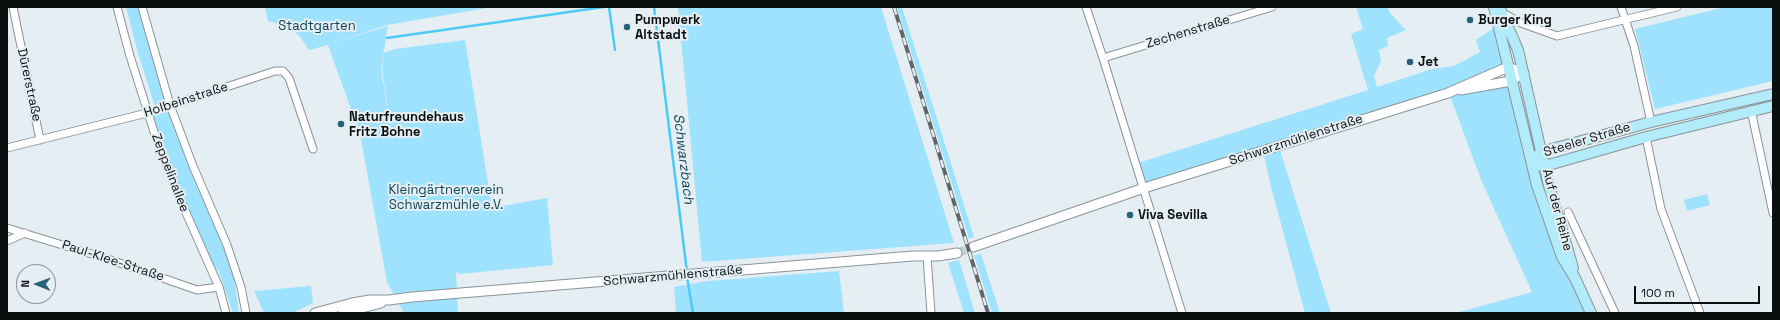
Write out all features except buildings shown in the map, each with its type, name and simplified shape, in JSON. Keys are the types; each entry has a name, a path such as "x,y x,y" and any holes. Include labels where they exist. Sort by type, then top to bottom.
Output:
{"main road":[{"name":"Auf der Reihe","path":"1497,8 1511,82 1537,185 1553,235 1562,257 1575,278 1591,313"},
{"name":"Auf der Reihe","path":"1497,8 1518,50 1541,152 1575,278"},
{"name":"Steeler Straße","path":"1773,94 1651,122 1541,152 1531,162 1545,166 1646,137 1751,110 1773,106"}],"street":[{"name":"Dürerstraße","path":"13,7 40,140"},
{"name":"Zeppelinallee","path":"117,7 147,113 179,198 219,287 226,313"},
{"name":"Zeppelinallee","path":"142,7 170,105 193,166 226,245 241,287 246,313"},
{"path":"1086,7 1182,313"},
{"name":"Zechenstraße","path":"1103,58 1272,7"},
{"path":"1621,7 1634,46 1651,122"},
{"path":"1497,8 1521,23 1557,36 1677,7"},
{"path":"1508,67 1524,72"},
{"name":"Schwarzmühlenstraße","path":"973,247 1144,188 1448,93 1508,67"},
{"name":"Holbeinstraße","path":"7,148 147,113 275,71 283,71 289,78 313,149"},
{"name":"Schwarzmühlenstraße","path":"1448,93 1511,82 1524,72"},
{"path":"1751,110 1773,213"},
{"path":"1646,137 1661,209 1700,313"},
{"name":"Auf der Reihe","path":"1568,212 1615,313"},
{"name":"Paul-Klee-Straße","path":"7,228 108,259 197,290 219,287"},
{"path":"7,241 25,233"},
{"name":"Schwarzmühlenstraße","path":"315,313 352,303 370,300 389,300 957,253"},
{"path":"927,256 931,313"},
{"name":"Schwarzmühlenstraße","path":"343,313 389,300"}],"green space":[{"path":"126,7 142,7 165,101 233,272 239,313 233,313 219,272 205,255 148,112 156,110 138,53"},
{"path":"265,7 493,7 387,25 332,43 388,26 381,69 394,151 382,69 384,53 395,49 465,40 492,208 547,198 553,265 460,274 456,272 458,313 404,313 387,282 360,134 328,45 309,50 299,35 285,26 268,21"},
{"path":"678,7 881,7 954,243 702,262"},
{"path":"897,7 902,7 974,237 969,239"},
{"path":"1356,7 1388,7 1390,13 1406,30 1387,38 1388,46 1379,50 1381,61 1374,76 1377,87 1432,69 1454,66 1480,52 1476,40 1497,26 1507,66 1456,86 1146,186 1138,163 1368,90 1351,34 1363,29"},
{"path":"1725,7 1773,7 1773,81 1655,109 1635,29"},
{"path":"1510,83 1536,186 1589,313 1456,313 1532,292 1482,182 1449,93"},
{"path":"1280,150 1331,313 1305,313 1271,187 1264,155"},
{"path":"1707,194 1710,205 1687,211 1684,200"},
{"path":"981,254 1000,313 992,313 974,255"},
{"path":"959,260 975,313 964,313 948,263"},
{"path":"839,271 844,313 676,313 674,287 707,281"},
{"path":"311,286 313,303 293,313 264,313 254,291"}],"waterway":[{"path":"387,38 604,7"},
{"path":"609,7 615,50"},
{"name":"Schwarzbach","path":"654,7 687,272"},
{"name":"Schwarzbach","path":"687,277 693,313"}],"tunnel":[{"path":"957,253 973,247"}],"railway":[{"path":"894,7 988,313"}],"place":[{"name":"Burger King","path":"1470,20"},
{"name":"Pumpwerk Altstadt","path":"627,27"},
{"name":"Jet","path":"1410,62"},
{"name":"Naturfreundehaus Fritz Bohne","path":"341,124"},
{"name":"Viva Sevilla","path":"1130,215"}],"park label":[{"name":"Stadtgarten","path":"317,26"},
{"name":"Kleingärtnerverein Schwarzmühle e.V.","path":"446,198"}]}
